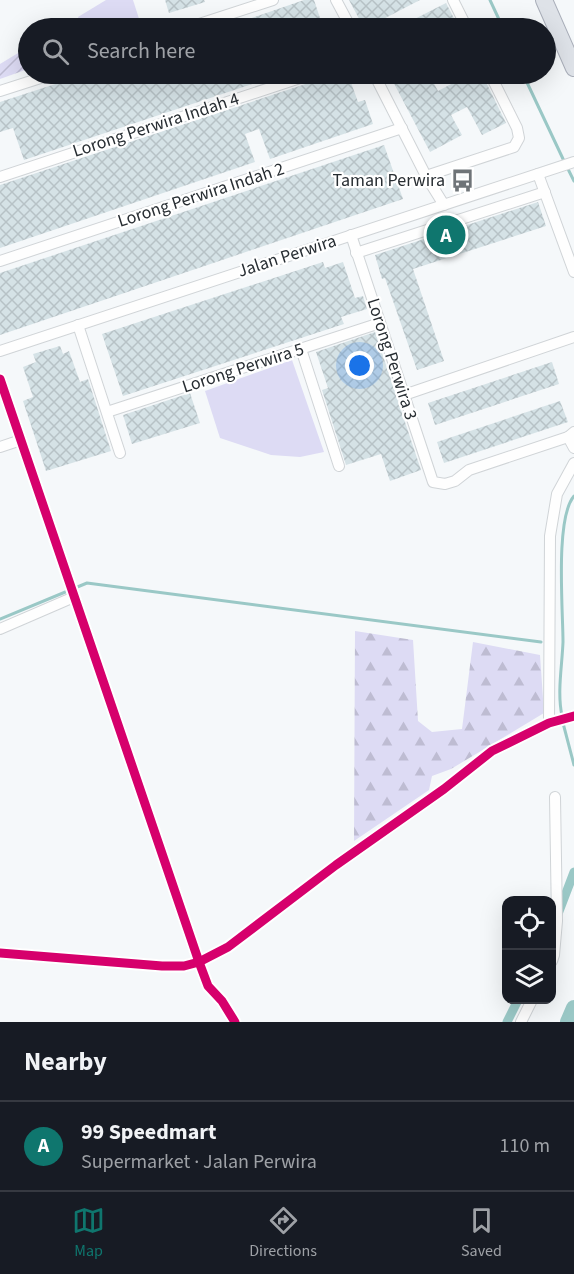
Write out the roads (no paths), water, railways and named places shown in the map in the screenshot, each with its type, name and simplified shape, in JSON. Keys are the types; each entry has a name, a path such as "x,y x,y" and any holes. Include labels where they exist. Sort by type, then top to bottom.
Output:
{"highway":[{"path":"544,0 552,18"},
{"path":"549,0 555,5 574,42"},
{"path":"556,27 574,68"}],"street":[{"path":"218,18 273,0"},
{"path":"336,0 346,18"},
{"path":"453,0 462,18"},
{"path":"0,91 22,84"},
{"name":"Lorong Perwira Indah 4","path":"0,177 282,84"},
{"path":"379,84 426,176 444,205"},
{"path":"426,176 514,147 519,138 517,128 495,84"},
{"name":"Lorong Perwira Indah 2","path":"0,261 402,128"},
{"name":"Jalan Perwira","path":"0,351 574,162"},
{"path":"538,174 574,272"},
{"path":"356,253 545,192"},
{"name":"Lorong Perwira 3","path":"351,236 433,482 446,484 455,481 469,470 571,434"},
{"name":"Lorong Perwira 5","path":"107,412 380,323"},
{"path":"78,326 120,453"},
{"path":"404,395 574,337"},
{"path":"301,349 339,466"},
{"path":"0,379 199,962 208,986 222,1001 236,1022"},
{"path":"571,434 574,448"},
{"path":"0,447 21,440"},
{"path":"554,721 550,536 556,494 574,463"},
{"path":"0,629 74,595"},
{"path":"0,953 162,966 183,966 199,962 228,947 270,914 444,789 492,750 554,721 572,716"},
{"path":"554,950 558,884 555,797"},
{"path":"521,1022 530,1004"}],"waterway":[{"path":"490,0 498,18"},
{"path":"528,84 564,161"},
{"path":"567,167 574,181"},
{"path":"562,716 560,689 563,642 562,543 568,507 574,496"},
{"path":"0,619 87,583 541,642"},
{"path":"563,723 574,765"},
{"path":"558,914 574,872"},
{"path":"507,1022 516,1004"},
{"path":"568,1022 574,1008"}],"place":[{"name":"Taman Perwira","path":"463,180"},
{"name":"99 Speedmart","path":"446,235"}]}
